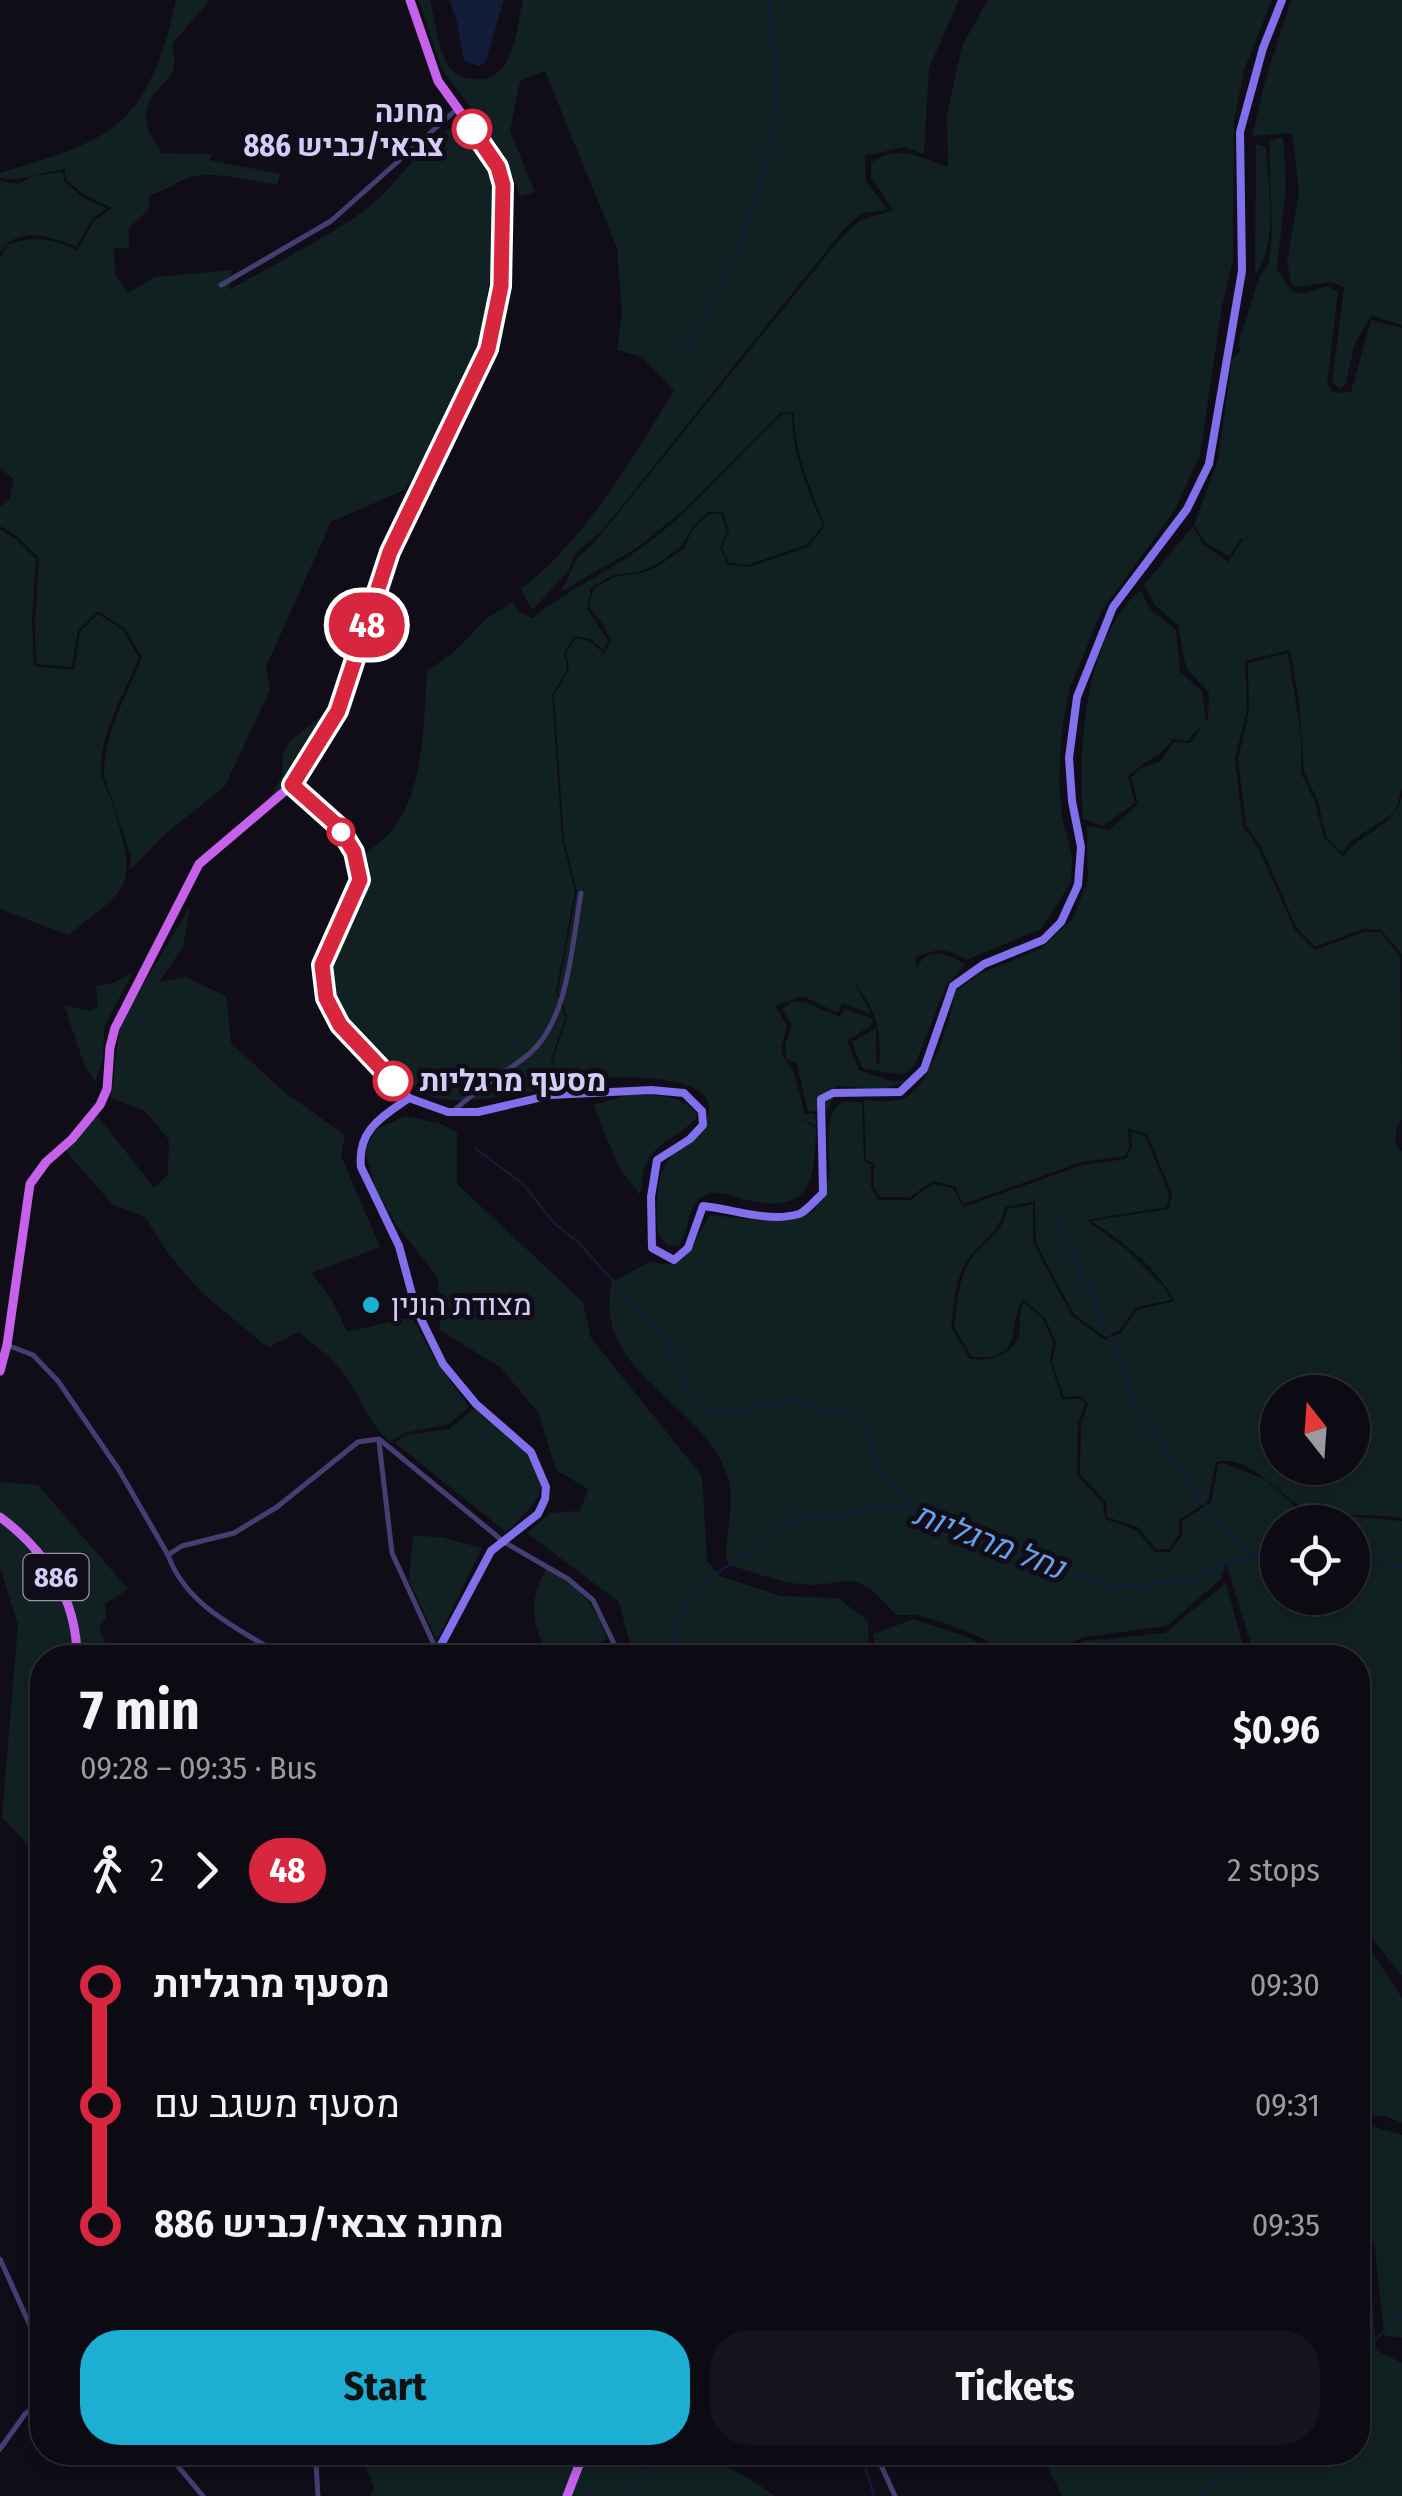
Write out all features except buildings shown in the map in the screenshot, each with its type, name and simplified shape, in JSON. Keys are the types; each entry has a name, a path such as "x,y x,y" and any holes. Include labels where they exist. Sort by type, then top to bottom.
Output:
{"main road":[{"path":"0,1371 30,1184 100,1105 107,1089 115,1028 200,864 292,785 338,711 390,552 488,349 501,286 503,185 492,158 438,81 410,0"},
{"path":"292,785 338,826 354,852 360,880 322,965 326,998 340,1025 409,1098 452,1113 478,1112 551,1095 651,1090 684,1093 702,1111 703,1125 690,1139 657,1160 651,1197 652,1248 674,1260 688,1248 703,1206 734,1209 755,1217 801,1214 823,1193 822,1099 833,1093 900,1092 924,1070 954,986 984,964 1042,940 1061,922 1078,885 1081,847 1069,758 1077,697 1113,607 1187,509 1209,464 1242,271 1240,132 1263,48 1282,0"},
{"path":"409,1098 367,1130 359,1154 368,1186 399,1246 416,1309 443,1364 476,1404 531,1452 545,1482 546,1498 538,1514 491,1552 438,1645"},
{"name":"886","path":"0,1516 37,1549 56,1576 74,1622 76,1645"},
{"path":"566,2496 579,2465"}],"street":[{"path":"221,285 331,222 457,109"},
{"path":"452,1113 471,1093 529,1054 550,1032 560,1005 581,893"},
{"path":"7,1346 33,1354 58,1381 119,1470 188,1593 265,1645"},
{"path":"168,1555 182,1546 223,1538 254,1522 358,1442 379,1439 504,1542 568,1579 593,1600 615,1645"},
{"path":"379,1439 392,1553 431,1645"},
{"path":"0,2258 30,2325"},
{"path":"0,2449 30,2410"},
{"path":"177,2465 203,2496"},
{"path":"316,2465 318,2496"},
{"path":"881,2465 895,2496"}],"shaded area":[{"path":"176,0 210,0 172,44 174,68 152,96 146,113 152,137 163,153 213,154 209,160 280,174 277,185 226,176 195,176 150,195 148,210 129,228 129,247 114,249 115,274 128,293 155,277 232,270 229,290 365,210 419,154 457,125 486,159 493,177 496,216 486,309 477,347 416,474 404,490 331,522 266,667 270,690 225,786 163,836 129,871 131,857 104,776 107,745 142,657 125,629 98,611 78,631 72,667 36,664 39,558 0,526 0,507 10,498 14,480 0,468 0,258 7,245 34,239 77,250 95,220 112,208 66,180 65,169 16,179 0,178 0,173 90,141 128,114 156,68"},
{"path":"419,0 430,0 449,67 465,77 486,79 497,73 511,52 523,0 959,0 929,68 924,154 904,147 865,156 866,181 888,210 862,213 843,230 601,532 575,553 568,572 532,610 521,589 587,523 674,391 642,357 617,350 622,312 617,248 545,71 520,81 510,131 535,192 520,196 494,139 441,68"},
{"path":"988,0 1272,0 1244,70 1234,121 1233,260 1222,306 1200,455 1175,510 1101,612 1069,690 1059,783 1072,857 1071,882 1041,929 966,960 942,951 916,957 916,969 932,954 952,957 965,965 946,986 915,1065 903,1075 862,1068 852,1042 876,1028 876,1063 880,1064 879,1040 873,1013 855,984 871,1014 842,1003 838,1013 803,996 775,1006 787,1026 781,1047 783,1057 793,1069 805,1114 815,1114 817,1126 801,1119 816,1128 809,1181 793,1200 780,1203 762,1203 721,1193 706,1195 693,1207 679,1246 667,1245 657,1224 661,1176 674,1152 706,1120 708,1103 700,1092 664,1080 603,1078 561,1087 553,1059 567,1018 558,991 577,891 564,839 554,695 569,669 566,652 576,638 590,641 604,654 611,640 589,608 593,589 614,577 639,574 658,566 683,549 695,526 709,514 721,513 727,531 720,548 728,565 749,567 808,547 825,526 800,456 794,412 780,413 686,508 638,547 561,592 577,558 594,543 839,240 859,221 893,210 871,178 871,163 900,153 948,167 947,115 962,46"},
{"path":"1291,0 1402,0 1402,325 1371,315 1354,346 1346,383 1340,389 1332,382 1344,288 1332,283 1292,286 1287,262 1299,192 1292,133 1252,136"},
{"path":"1283,137 1286,185 1277,268 1291,291 1303,294 1327,286 1338,292 1327,383 1334,393 1351,392 1371,320 1402,328 1402,788 1395,812 1350,842 1342,853 1326,837 1318,801 1304,772 1299,702 1290,650 1245,661 1247,710 1235,759 1243,827 1258,847 1294,929 1315,950 1364,932 1380,932 1400,956 1402,1119 1395,1143 1402,1152 1402,1518 1370,1516 1370,1505 1299,1505 1273,1485 1370,1485 1370,1375 1260,1375 1260,1475 1238,1463 1216,1462 1208,1501 1179,1520 1179,1534 1169,1549 1156,1549 1138,1527 1107,1517 1106,1502 1080,1474 1081,1424 1088,1403 1081,1396 1064,1397 1052,1362 1056,1342 1045,1318 1023,1299 1007,1348 989,1357 972,1357 954,1327 960,1285 974,1254 1000,1228 1008,1209 1033,1204 1033,1242 1043,1262 1072,1316 1105,1340 1121,1333 1137,1310 1174,1301 1149,1266 1091,1221 1169,1209 1172,1193 1147,1134 1128,1128 1129,1147 1125,1156 1082,1162 963,1204 955,1186 933,1181 910,1197 880,1197 874,1187 874,1163 866,1160 864,1100 895,1100 913,1091 938,1051 955,992 977,975 1040,949 1072,919 1088,881 1087,826 1109,830 1138,804 1131,778 1141,768 1160,762 1174,742 1190,743 1203,725 1186,741 1173,739 1128,776 1135,803 1103,826 1083,819 1084,729 1096,664 1122,610 1141,590 1149,608 1176,630 1180,672 1202,691 1208,719 1209,692 1186,668 1178,625 1155,605 1144,585 1193,526 1203,544 1228,562 1243,540 1229,556 1206,543 1194,525 1218,460 1232,360 1241,350 1238,345 1259,278 1269,263 1269,141"},
{"path":"1256,144 1266,147 1270,230 1263,261 1255,275"},
{"path":"63,172 64,181 83,198 107,208 93,218 76,247 35,235 15,239 0,253 0,181 19,184 33,176"},
{"path":"792,414 798,457 823,526 806,545 748,565 729,563 722,548 729,531 723,512 708,512 694,525 681,547 657,564 639,572 613,575 591,588 587,609 608,640 604,651 591,639 575,636 564,652 567,669 552,695 562,839 575,891 556,991 565,1018 551,1059 557,1073 557,1089 472,1100 422,1093 375,1053 346,1021 332,984 336,955 363,885 364,855 388,835 410,798 423,735 427,671 454,652 486,619 513,602 520,613 533,618 638,550 694,503 781,415"},
{"path":"0,529 36,559 34,666 74,670 80,632 98,614 123,630 139,658 109,726 101,769 126,853 124,882 106,905 68,935 0,909"},
{"path":"1288,653 1301,736 1301,773 1315,802 1324,838 1343,857 1392,816 1402,798 1402,954 1381,930 1363,929 1315,947 1296,927 1261,846 1246,826 1238,759 1249,711 1248,663"},
{"path":"325,713 292,778 267,802 282,777 283,752 289,742"},
{"path":"190,907 183,947 159,982 186,977 226,996 231,1043 283,1091 345,1135 341,1156 380,1247 312,1273 334,1304 347,1332 412,1317 435,1360 469,1407 449,1424 404,1433 391,1442 371,1420 341,1370 324,1353 299,1332 269,1347 262,1343 201,1292 170,1256 145,1217 113,1205 65,1150 97,1115 154,1188 168,1174 169,1140 145,1111 111,1098 119,1032 125,1015"},
{"path":"133,972 104,1027 103,1059 95,1081 85,1067 64,1005 90,1011 98,1006 96,986 113,983"},
{"path":"792,1002 804,1002 840,1017 845,1009 873,1019 870,1026 847,1041 859,1070 891,1081 912,1080 882,1089 837,1086 829,1109 808,1112 797,1064 787,1059 785,1045 792,1026 782,1009"},
{"path":"631,1094 676,1099 698,1115 652,1154 644,1169 640,1195 619,1167 593,1105"},
{"path":"842,1102 862,1102 864,1161 871,1165 871,1187 878,1200 911,1200 933,1184 953,1188 963,1207 1083,1165 1126,1159 1132,1147 1131,1132 1145,1136 1169,1194 1167,1207 1086,1220 1126,1249 1164,1287 1171,1300 1136,1307 1119,1331 1105,1337 1074,1314 1045,1261 1036,1242 1035,1201 1005,1207 994,1231 964,1265 951,1327 970,1359 985,1359 1005,1353 1016,1342 1024,1303 1043,1319 1053,1342 1050,1362 1062,1399 1080,1399 1085,1404 1078,1424 1077,1475 1103,1503 1105,1519 1136,1530 1155,1552 1170,1552 1182,1535 1182,1521 1211,1502 1218,1464 1260,1478 1260,1485 1272,1485 1294,1505 1260,1505 1260,1615 1370,1615 1370,1518 1402,1521 1402,1976 1370,1936 1370,1645 1251,1645 1226,1563 1221,1579 1167,1626 1084,1637 1066,1645 992,1645 945,1623 916,1615 896,1615 857,1583 792,1583 732,1566 726,1560 730,1491 718,1455 700,1431 634,1366 618,1342 610,1314 612,1282 651,1261 664,1264 682,1259 710,1215 773,1220 814,1211 828,1181 829,1127"},
{"path":"406,1116 439,1123 457,1132 457,1184 583,1302 591,1338 702,1476 707,1561 720,1576 781,1596 838,1598 868,1621 869,1645 630,1645 619,1602 527,1533 550,1513 580,1511 588,1489 556,1470 539,1414 501,1368 440,1330 438,1278 395,1223 375,1187 365,1150 376,1129"},
{"path":"475,1408 520,1446 541,1483 536,1500 506,1532 395,1443 405,1435 449,1429"},
{"path":"0,1482 38,1485 128,1589 105,1604 106,1618 99,1627 106,1645 30,1645 30,1847 2,1817 18,1625 0,1567"},
{"path":"413,1536 441,1537 482,1548 437,1640 409,1581"},
{"path":"546,1569 568,1583 597,1616 607,1639 596,1645 543,1645 534,1613"},
{"path":"1226,1583 1243,1645 1076,1645 1085,1641 1165,1633"},
{"path":"914,1619 980,1645 874,1645 873,1634"},
{"path":"1370,1949 1402,1998 1402,2123 1386,2116 1370,2115"},
{"path":"1370,2126 1402,2135 1402,2338 1384,2335 1375,2249 1370,2236"},
{"path":"1370,2265 1376,2350 1402,2363 1402,2496 1062,2496 1047,2465 1370,2465"},
{"path":"356,2465 639,2465 643,2469 648,2465 723,2465 775,2496 371,2496 374,2487 366,2467"}],"water":[{"path":"449,0 504,0 485,63 479,66 464,61"}],"waterway":[{"path":"681,357 729,266 765,166 777,87 769,0"},
{"path":"475,1148 523,1184 554,1223 578,1242 664,1337 700,1410 716,1414 787,1400 851,1415 863,1425 880,1469 915,1511"},
{"path":"1059,1215 1071,1253 1145,1419 1209,1509 1254,1554"},
{"name":"נחל מרגליות","path":"677,1645 672,1621 684,1611 697,1586 755,1548 764,1536 804,1514 814,1518 890,1506 915,1511 948,1521 972,1538 1114,1587 1193,1580 1212,1569 1260,1553"},
{"name":"נחל מרגליות","path":"1370,1559 1402,1567"},
{"path":"1370,2346 1402,2312"},
{"path":"628,2496 656,2465"},
{"path":"865,2465 874,2496"},
{"path":"1196,2496 1245,2465"}],"bus line":[{"name":"48","path":"393,1081 340,1025 326,998 322,965 360,880 354,852 338,826 292,785 338,711 390,552 488,349 501,286 503,185 498,167 472,129"}],"place":[{"name":"מחנה צבאי/כביש 886","path":"472,129"},
{"name":"מסעף מרגליות","path":"393,1081"},
{"name":"מצודת הונין","path":"371,1305"}]}
